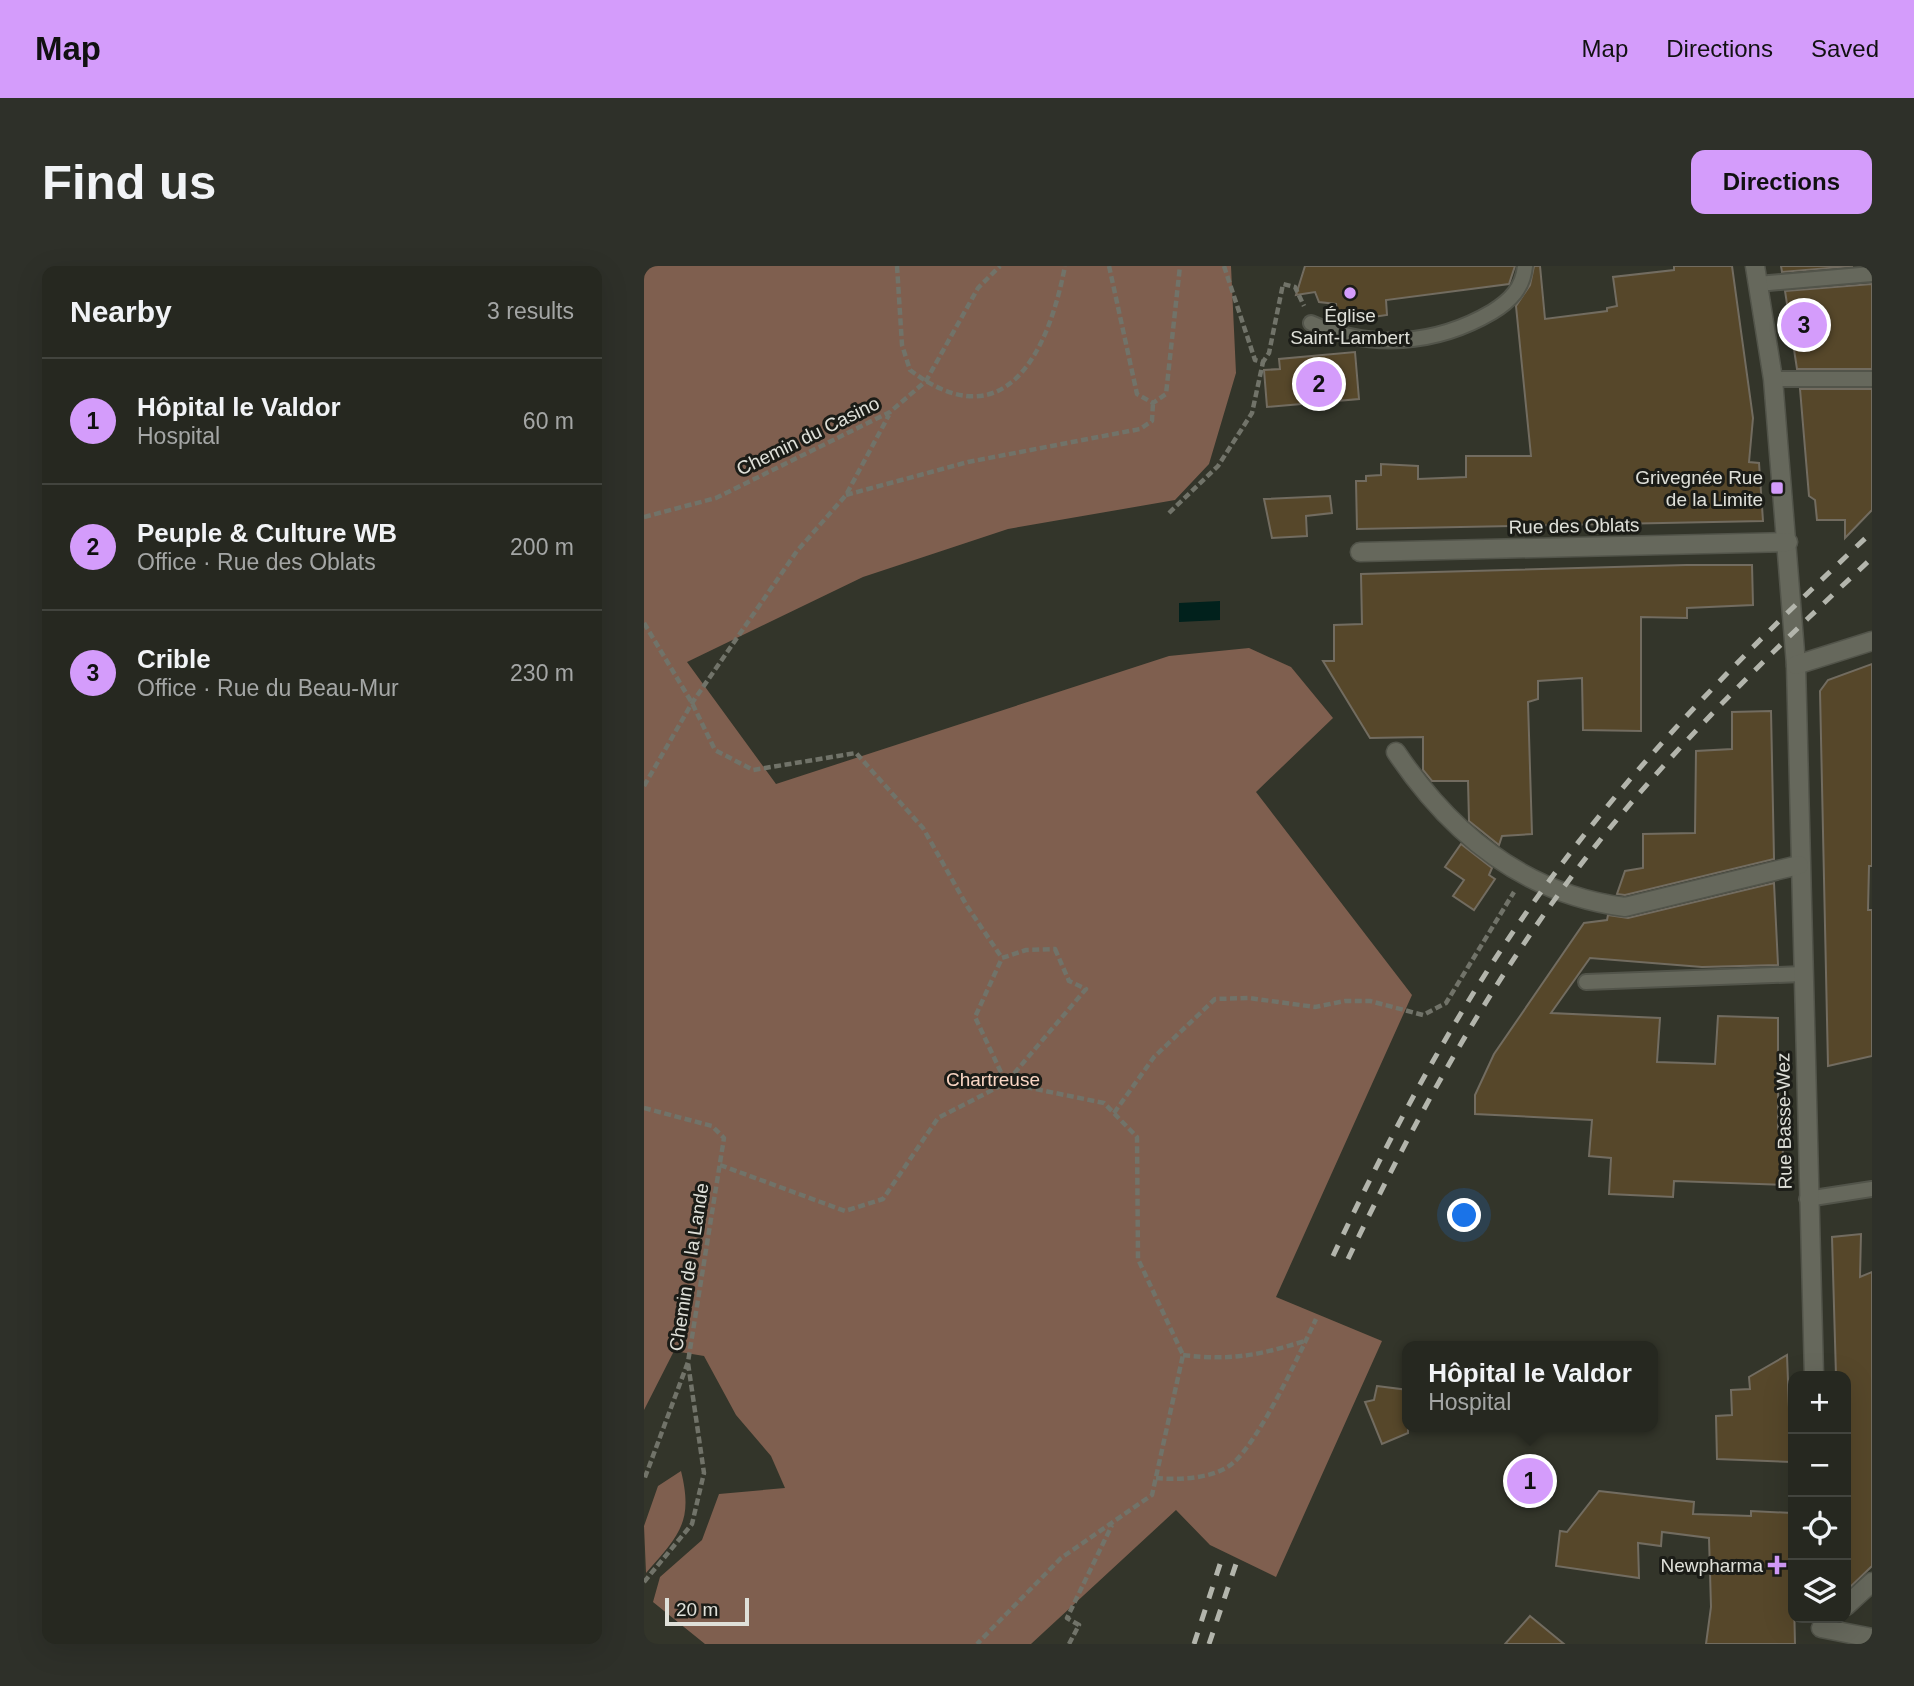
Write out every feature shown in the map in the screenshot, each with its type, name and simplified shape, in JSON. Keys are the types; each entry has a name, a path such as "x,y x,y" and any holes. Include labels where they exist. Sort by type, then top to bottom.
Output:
{"street":[{"name":"Rue Basse-Wez","path":"1756,275 1773,379 1796,665 1807,1199 1814,1371"},
{"name":"Rue des Oblats","path":"1360,552 1788,542"},
{"path":"1796,665 1872,641"},
{"path":"1396,752 1423,793 1457,827 1524,877 1601,904 1625,907 1799,865"},
{"path":"1851,1601 1872,1582"},
{"path":"1824,1627 1872,1638"}],"lane":[{"path":"1311,323 1334,334 1361,339 1419,341 1468,326 1503,305 1516,293 1525,266"},
{"path":"1756,275 1872,274"},
{"path":"1773,379 1872,379"},
{"path":"1586,982 1802,974"},
{"path":"1807,1199 1872,1189"}],"path":[{"path":"897,266 902,345 910,370 926,382 949,393 978,394 1007,388 1026,371 1049,330 1065,266"},
{"name":"Chemin du Casino","path":"644,517 716,498 890,412 926,382 978,288 1000,266"},
{"path":"1109,266 1137,394 1153,404"},
{"path":"846,495 968,462 1140,429 1152,421 1153,404 1166,394 1180,266"},
{"path":"1224,266 1255,360 1263,362"},
{"path":"1168,513 1218,466 1252,413 1263,362 1269,353 1283,284 1295,287 1311,323"},
{"path":"644,786 648,784 692,703 797,551 846,495 890,412"},
{"path":"644,623 692,703 715,750 753,770 856,753 923,828 1002,958"},
{"path":"1114,1113 1154,1057 1215,999 1249,998 1315,1007 1345,1001 1370,1001 1423,1016 1446,1003 1524,877"},
{"path":"720,1165 845,1211 883,1199 938,1118 1006,1083 1086,989 1069,981 1055,949 1026,950 1002,958 975,1017 1006,1083"},
{"path":"976,1644 1061,1558 1152,1495 1183,1355 1138,1259 1137,1137 1104,1103 1006,1083"},
{"name":"Chemin de la Lande","path":"644,1108 712,1126 724,1138 688,1362 644,1480"},
{"path":"1156,1478 1186,1481 1232,1464 1260,1426 1316,1319"},
{"path":"1183,1355 1214,1359 1256,1356 1306,1340"},
{"path":"644,1581 692,1524 704,1473 688,1362"},
{"path":"1069,1644 1079,1625 1067,1618 1113,1523"}],"green space":[{"name":"Chartreuse","path":"644,266 1231,266 1236,373 1209,464 1175,500 1008,529 863,577 687,662 776,784 1169,656 1249,648 1291,667 1333,718 1256,792 1412,995 1276,1297 1382,1341 1276,1577 1210,1545 1176,1510 1031,1644 705,1644 653,1602 660,1577 702,1540 719,1494 785,1488 771,1456 736,1415 704,1356 674,1351 644,1410"},
{"path":"681,1471 686,1504 680,1528 667,1549 646,1573 644,1526 658,1486"}],"water":[{"path":"1220,601 1220,620 1179,622 1179,603"}],"building":[{"path":"1305,266 1515,266 1509,284 1386,300 1387,315 1338,322 1336,304 1319,302 1315,292 1296,295"},
{"path":"1534,266 1540,266 1545,319 1607,311 1607,308 1617,306 1613,277 1674,270 1674,266 1732,266 1753,418 1749,462 1759,463 1763,521 1357,529 1356,481 1366,481 1366,476 1381,475 1381,464 1418,466 1418,479 1466,477 1466,456 1531,456 1516,306 1530,285"},
{"path":"1781,266 1853,266 1782,272"},
{"path":"1872,284 1872,369 1797,369 1785,291"},
{"path":"1355,352 1359,399 1267,407 1264,370 1280,369 1279,359"},
{"path":"1800,389 1872,389 1872,510 1845,538 1845,520 1817,520 1815,500 1809,496"},
{"path":"1330,496 1332,513 1306,516 1307,536 1272,538 1264,499"},
{"path":"1752,565 1753,605 1687,608 1687,618 1641,617 1641,731 1583,730 1582,678 1538,681 1538,699 1528,702 1532,834 1502,836 1499,845 1469,821 1468,781 1432,781 1423,770 1423,737 1370,738 1323,661 1334,661 1334,625 1362,624 1361,574"},
{"path":"1872,664 1872,866 1869,866 1868,910 1872,910 1872,1056 1828,1066 1820,691 1828,680"},
{"path":"1771,711 1774,859 1625,895 1617,894 1625,871 1643,868 1643,834 1695,833 1696,751 1732,749 1732,712"},
{"path":"1461,844 1492,868 1489,875 1495,879 1474,910 1453,896 1464,880 1445,867"},
{"path":"1774,883 1778,965 1702,967 1590,958 1551,1013 1660,1018 1657,1062 1715,1064 1718,1016 1778,1018 1778,1129 1782,1129 1784,1185 1674,1181 1673,1197 1609,1194 1611,1158 1589,1156 1592,1120 1475,1114 1475,1095 1494,1054 1584,923 1607,920 1608,915 1628,918"},
{"path":"1861,1234 1860,1277 1872,1272 1872,1566 1851,1586 1851,1371 1836,1371 1832,1237"},
{"path":"1787,1355 1788,1462 1717,1459 1716,1416 1732,1415 1731,1390 1750,1389 1749,1377"},
{"path":"1377,1386 1402,1389 1402,1432 1408,1433 1382,1444 1365,1402 1374,1400"},
{"path":"1599,1491 1694,1502 1693,1514 1751,1516 1751,1511 1788,1513 1788,1623 1795,1623 1795,1644 1706,1644 1711,1607 1709,1538 1662,1532 1661,1546 1638,1543 1639,1578 1556,1566 1560,1531 1567,1532"},
{"path":"1530,1616 1564,1644 1505,1644"}],"railway":[{"path":"1333,1256 1433,1061 1490,967 1552,877 1625,785 1704,697 1872,532"},
{"path":"1348,1259 1406,1143 1470,1029 1504,973 1579,866 1649,782 1710,716 1872,558"},
{"path":"1194,1644 1223,1555"},
{"path":"1209,1644 1237,1561"}],"place":[{"name":"Église Saint-Lambert","path":"1350,293"},
{"name":"Crible","path":"1804,325"},
{"name":"Peuple & Culture WB","path":"1319,384"},
{"name":"Grivegnée Rue de la Limite","path":"1777,488"},
{"name":"Hôpital le Valdor","path":"1530,1481"},
{"name":"Newpharma","path":"1777,1565"}]}
